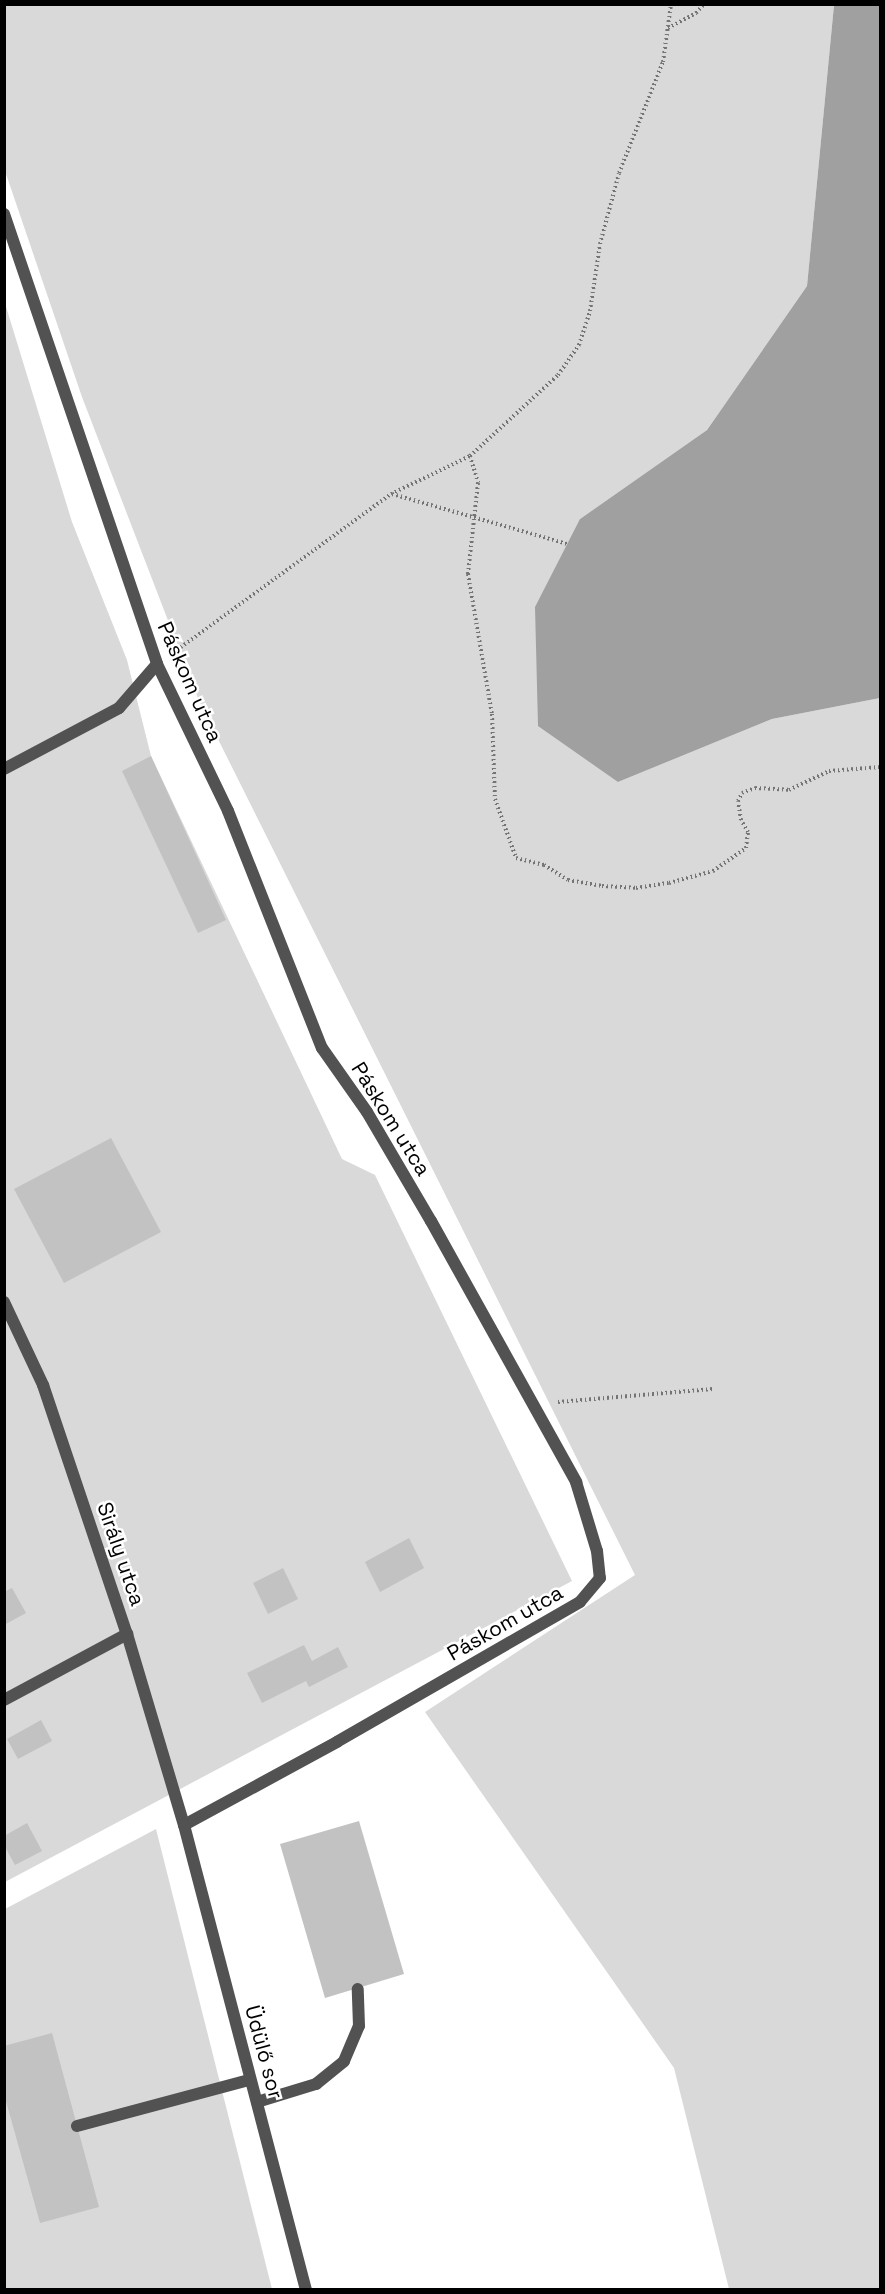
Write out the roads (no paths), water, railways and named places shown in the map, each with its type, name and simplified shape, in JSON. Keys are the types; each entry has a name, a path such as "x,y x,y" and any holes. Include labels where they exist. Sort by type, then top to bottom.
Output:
{"street":[{"name":"Páskom utca","path":"4,214 157,664 228,811 322,1048 367,1112 431,1221 576,1482 597,1551 600,1578 580,1602 184,1825"},
{"path":"4,769 119,708 157,664"},
{"name":"Sirály utca","path":"4,1302 43,1385 127,1634 184,1825"},
{"path":"4,1700 127,1634"},
{"name":"Üdülő sor","path":"184,1825 249,2080 257,2102 306,2289"},
{"path":"257,2102 316,2084 344,2061 358,2026 358,1989"},
{"path":"77,2127 249,2080"}]}
